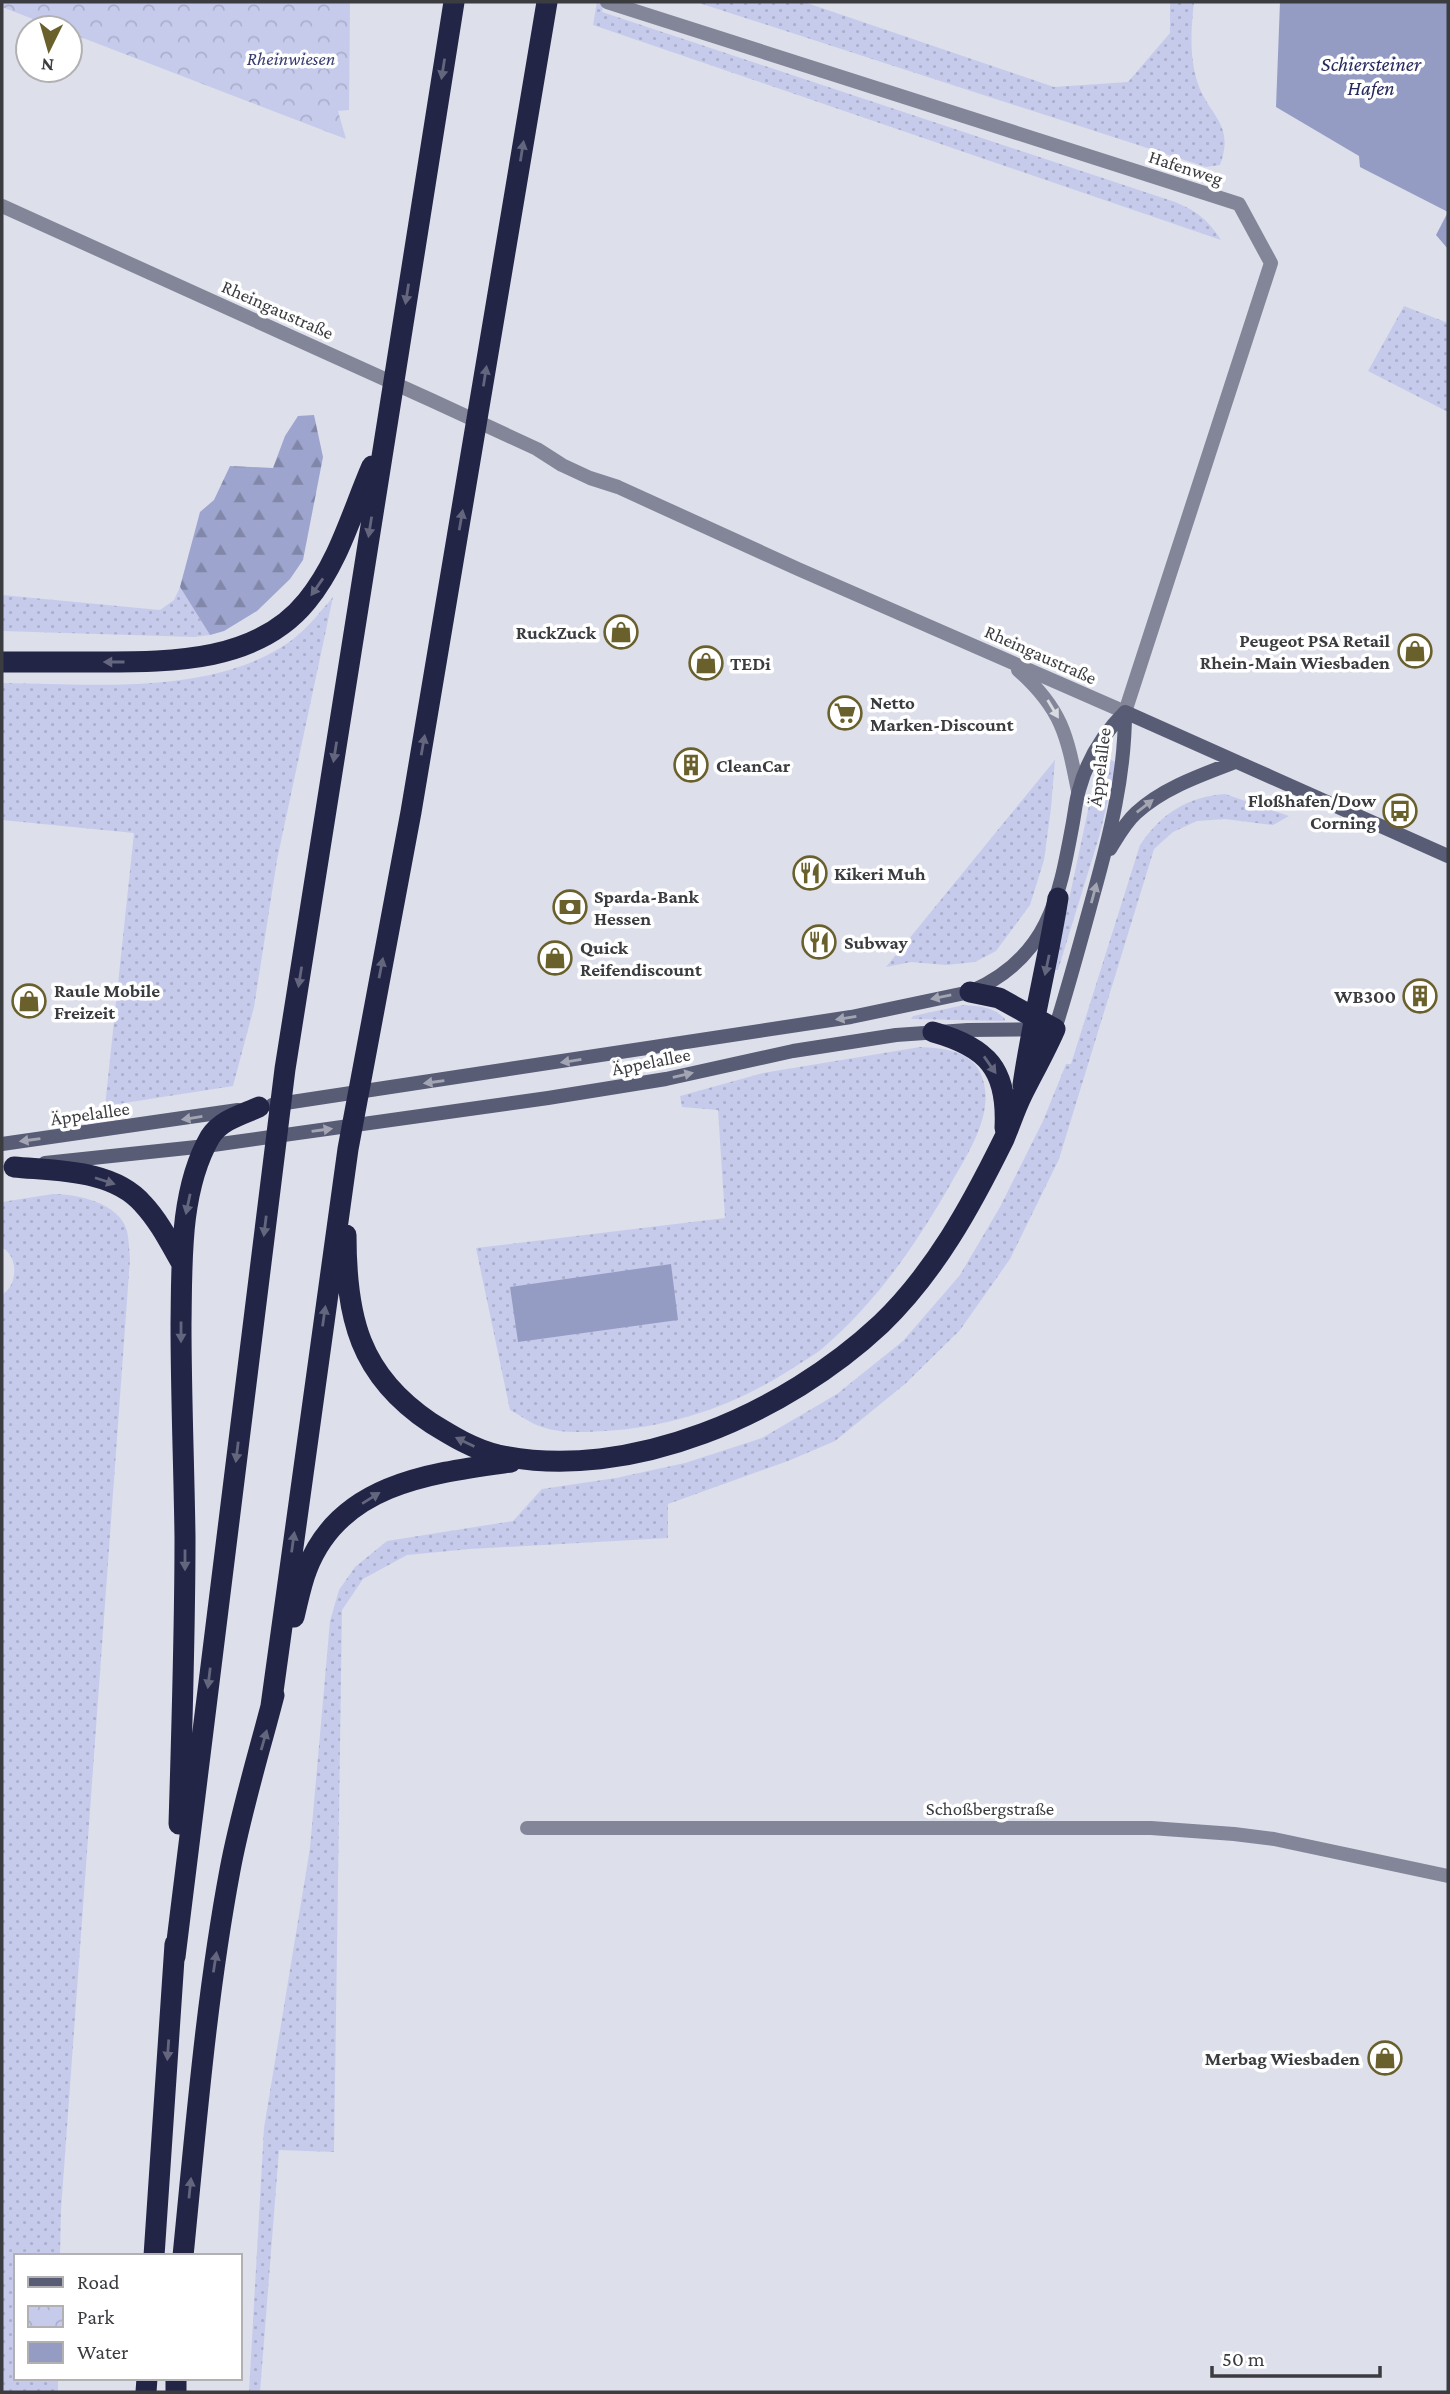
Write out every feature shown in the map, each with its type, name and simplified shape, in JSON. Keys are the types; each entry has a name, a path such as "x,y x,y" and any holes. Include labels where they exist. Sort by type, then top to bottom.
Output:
{"highway":[{"path":"175,1957 285,1069 454,2"},
{"path":"271,1706 348,1149 411,812 547,2"},
{"path":"2,662 180,660 228,651 272,632 306,603 337,555 384,435"},
{"path":"1021,1097 1032,1024 1050,949 1058,898"},
{"path":"183,2254 209,2000 226,1894 241,1818 306,1570 316,1550 329,1530 346,1514 375,1494 404,1481 531,1460 588,1459 648,1450 706,1433 761,1409 813,1378 880,1324 920,1280 971,1205 1055,1029 1032,1024 999,998 970,992"},
{"path":"933,1032 969,1045 990,1062 1003,1095 1004,1138"},
{"path":"155,2254 175,1957 185,1613 181,1423 182,1264 186,1216 206,1146 218,1126 259,1107"},
{"path":"348,1149 347,1280 358,1337 369,1359 400,1399 448,1434 470,1446 531,1460"},
{"path":"8,1168 74,1173 106,1180 124,1189 142,1202 162,1228 182,1264"}],"main road":[{"name":"Rheingaustraße","path":"1125,712 1448,856"},
{"name":"Äppelallee","path":"2,1144 811,1023 970,992 999,976 1024,954 1044,928 1058,898 1078,791 1086,769 1102,737 1125,712"},
{"name":"Äppelallee","path":"1055,1029 1073,974 1103,859 1122,769 1125,712"},
{"path":"1103,859 1125,826 1148,803 1235,762"},
{"name":"Äppelallee","path":"8,1168 206,1146 548,1098 666,1079 793,1051 896,1035 1032,1024"}],"street":[{"name":"Hafenweg","path":"607,2 1239,204 1271,263 1125,712"},
{"name":"Rheingaustraße","path":"2,206 537,449 581,474 618,487 1125,712"},
{"path":"1006,660 1052,705 1069,748 1078,791"},
{"name":"Schoßbergstraße","path":"527,1828 1151,1828 1234,1833 1274,1839 1448,1876"}],"green space":[{"name":"Rheinwiesen","path":"2,2 350,2 349,110 338,111 346,139 84,38 84,14 20,14 2,7"},
{"path":"597,2 604,2 602,12 1175,202 1202,217 1221,240 593,25"},
{"path":"696,2 804,2 1054,87 1128,82 1170,33 1170,2 1194,2 1193,64 1203,95 1223,130 1225,140 1220,165 1206,167"},
{"path":"1404,306 1448,323 1448,412 1368,371"},
{"path":"314,415 323,457 303,560 290,579 257,611 224,631 210,635 180,587 200,512 214,500 230,466 273,468 285,436 298,416"},
{"path":"180,587 210,635 194,637 2,631 2,595 160,610 174,600"},
{"path":"333,597 277,860 254,1007 233,1086 105,1106 134,833 2,820 2,683 153,683 227,670 261,658 292,640"},
{"path":"1102,755 1117,763 1099,837 1058,970 1054,970 1094,782"},
{"path":"1055,760 1044,860 1030,905 996,951 975,962 946,965 911,962 886,967"},
{"path":"1225,794 1289,816 1273,825 1225,819 1197,821 1173,832 1154,849 1059,1159 1010,1259 960,1330 905,1384 835,1441 788,1461 668,1504 668,1538 407,1555 363,1579 342,1610 334,2152 279,2150 260,2392 249,2392 264,2128 310,1848 330,1621 339,1590 355,1567 387,1541 513,1521 542,1489 616,1478 685,1463 762,1438 837,1394 903,1341 960,1275 1000,1207 1043,1121 1066,1064 1071,1064 1140,845 1157,824 1176,809 1199,799"},
{"path":"964,1005 991,1010 1001,1015 1005,1021 911,1019 913,1016"},
{"path":"920,1047 937,1048 962,1055 980,1072 985,1086 985,1101 979,1131 923,1230 894,1272 861,1311 824,1347 749,1393 703,1412 655,1425 605,1431 565,1432 538,1426 510,1410 476,1248 725,1218 718,1110 682,1107 680,1096 763,1073"},
{"path":"53,1194 96,1202 116,1213 123,1221 127,1231 130,1259 61,2210 60,2254 14,2254 14,2380 58,2380 58,2392 2,2392 2,1295 14,1278 14,1264 2,1247 2,1202"}],"water":[{"name":"Schiersteiner Hafen","path":"1280,2 1448,2 1448,212 1360,167 1359,156 1276,107"},
{"path":"1448,212 1448,249 1436,235"},
{"path":"671,1264 678,1320 518,1342 510,1287"}],"place":[{"name":"RuckZuck","path":"621,632"},
{"name":"Peugeot PSA Retail Rhein-Main Wiesbaden","path":"1415,651"},
{"name":"TEDi","path":"706,663"},
{"name":"Netto Marken-Discount","path":"845,713"},
{"name":"CleanCar","path":"691,765"},
{"name":"Floßhafen/Dow Corning","path":"1400,811"},
{"name":"Kikeri Muh","path":"810,873"},
{"name":"Sparda-Bank Hessen","path":"570,907"},
{"name":"Subway","path":"819,942"},
{"name":"Quick Reifendiscount","path":"555,958"},
{"name":"WB300","path":"1420,996"},
{"name":"Raule Mobile Freizeit","path":"29,1001"},
{"name":"Merbag Wiesbaden","path":"1385,2058"}]}
